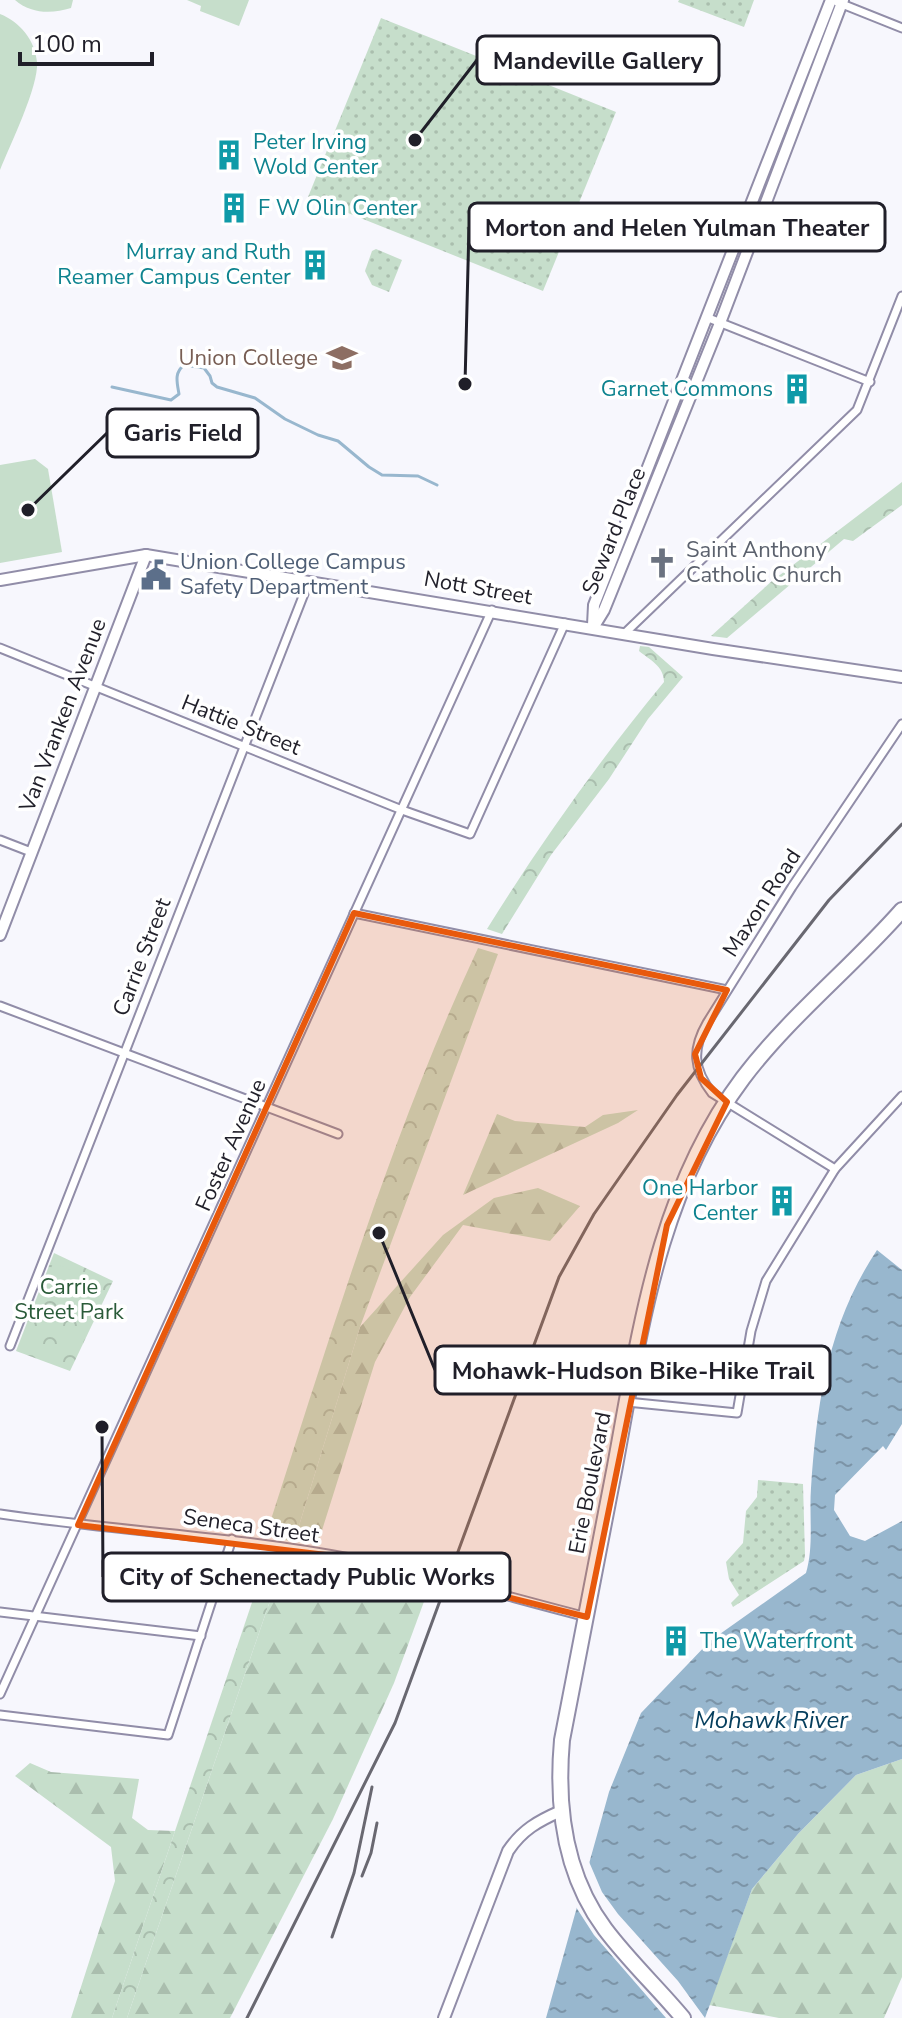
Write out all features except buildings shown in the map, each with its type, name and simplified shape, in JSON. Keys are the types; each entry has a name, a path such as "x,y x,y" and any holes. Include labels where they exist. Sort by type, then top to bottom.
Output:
{"highway":[{"name":"Erie Boulevard","path":"683,2018 599,1919 574,1870 561,1817 559,1776 562,1740 645,1307 667,1225 693,1163 727,1102 791,1022 902,910"}],"street":[{"path":"837,1 902,28"},
{"name":"Seward Place","path":"593,628 594,605 706,317 837,1"},
{"name":"Seward Place","path":"593,628 604,610 720,323 837,1"},
{"path":"624,634 857,410 898,318 902,296"},
{"path":"706,317 870,382"},
{"name":"Nott Street","path":"0,580 146,555 902,677"},
{"name":"Van Vranken Avenue","path":"0,935 146,555"},
{"name":"Carrie Street","path":"10,1346 309,581"},
{"name":"Foster Avenue","path":"0,1694 492,610"},
{"name":"Hattie Street","path":"0,648 402,810 470,834 565,623"},
{"name":"Maxon Road","path":"835,1169 712,1093 701,1078 695,1054 698,1038 727,990 902,724"},
{"path":"0,840 31,852"},
{"path":"354,913 727,990"},
{"path":"0,1006 338,1134"},
{"path":"627,1402 737,1413 751,1331 766,1281 835,1169 902,1096"},
{"name":"Seneca Street","path":"0,1514 78,1525 232,1539 351,1558 587,1617"},
{"path":"0,1715 168,1735 232,1539"},
{"path":"0,1612 201,1636"},
{"path":"444,2018 508,1851 518,1835 535,1822 561,1817"}],"highlighted area":[{"path":"354,913 727,990 695,1054 701,1078 727,1102 667,1225 587,1617 351,1558 78,1525"}],"green space":[{"path":"15,0 73,0 71,8 49,12 28,8"},
{"path":"187,0 249,0 239,26 200,11 201,6"},
{"path":"679,0 754,0 744,27"},
{"path":"0,14 25,33 33,46 37,62 29,100 0,170"},
{"path":"381,18 616,112 543,291 308,197"},
{"path":"376,249 402,260 389,292 372,285 365,271 372,251"},
{"path":"35,459 48,469 62,552 0,563 0,465"},
{"path":"902,482 902,505 853,541 844,539 727,638 711,636 772,581"},
{"path":"640,646 649,647 683,677 648,719 609,779 551,855 502,934 487,929 571,802 664,682 659,668 639,651"},
{"path":"478,948 498,954 360,1327 294,1542 266,1535 389,1165 446,1019"},
{"path":"638,1110 618,1123 463,1195 497,1114 515,1121 585,1127 603,1115"},
{"path":"538,1188 580,1206 550,1241 463,1225 410,1297 375,1362 318,1543 294,1542 360,1327 443,1235 494,1198"},
{"name":"Carrie Street Park","path":"54,1253 113,1281 70,1371 16,1351"},
{"path":"53,1263 71,1270 60,1300 42,1293"},
{"path":"758,1480 803,1484 804,1561 733,1607 731,1603 739,1595 729,1579 726,1562 743,1543 746,1511 757,1497"},
{"path":"269,1552 286,1554 127,2018 112,2018"},
{"path":"286,1554 429,1588 394,1683 333,1819 230,2018 127,2018"},
{"path":"902,1759 902,1977 884,2018 779,2018 709,2005 752,1889 798,1834 856,1775"},
{"path":"30,1763 51,1772 139,1779 132,1818 148,1830 175,1831 112,2018 71,2018 115,1881 111,1847 15,1776"}],"water":[{"name":"Mohawk River","path":"877,1250 902,1270 902,1424 886,1450 883,1446 835,1495 834,1510 850,1536 865,1541 902,1521 902,1759 856,1775 798,1834 752,1889 705,2018 546,2018 609,1792 641,1713 710,1641 806,1573 811,1542 817,1425 828,1364 847,1306"}],"pier":[{"path":"587,1857 602,1892 618,1914 678,1981 705,2018 666,2018 594,1935 574,1904"}],"waterway":[{"path":"112,387 171,400 179,394 177,378 184,365 204,368 217,387 255,398 285,419 338,441 382,475 418,476 437,485"}],"railway":[{"path":"247,2018 395,1723 559,1277 594,1214 677,1095 829,900 902,824"},
{"path":"332,1937 354,1873 372,1787"},
{"path":"362,1876 377,1823"}],"place":[{"name":"Mandeville Gallery","path":"415,140"},
{"name":"Peter Irving Wold Center","path":"229,155"},
{"name":"F W Olin Center","path":"234,208"},
{"name":"Murray and Ruth Reamer Campus Center","path":"315,265"},
{"name":"Union College","path":"342,358"},
{"name":"Morton and Helen Yulman Theater","path":"465,384"},
{"name":"Garnet Commons","path":"797,389"},
{"name":"Garis Field","path":"28,510"},
{"name":"Saint Anthony Catholic Church","path":"662,563"},
{"name":"Union College Campus Safety Department","path":"156,575"},
{"name":"One Harbor Center","path":"782,1201"},
{"name":"Mohawk-Hudson Bike-Hike Trail","path":"379,1233"},
{"name":"City of Schenectady Public Works","path":"102,1427"},
{"name":"The Waterfront","path":"676,1641"}]}
